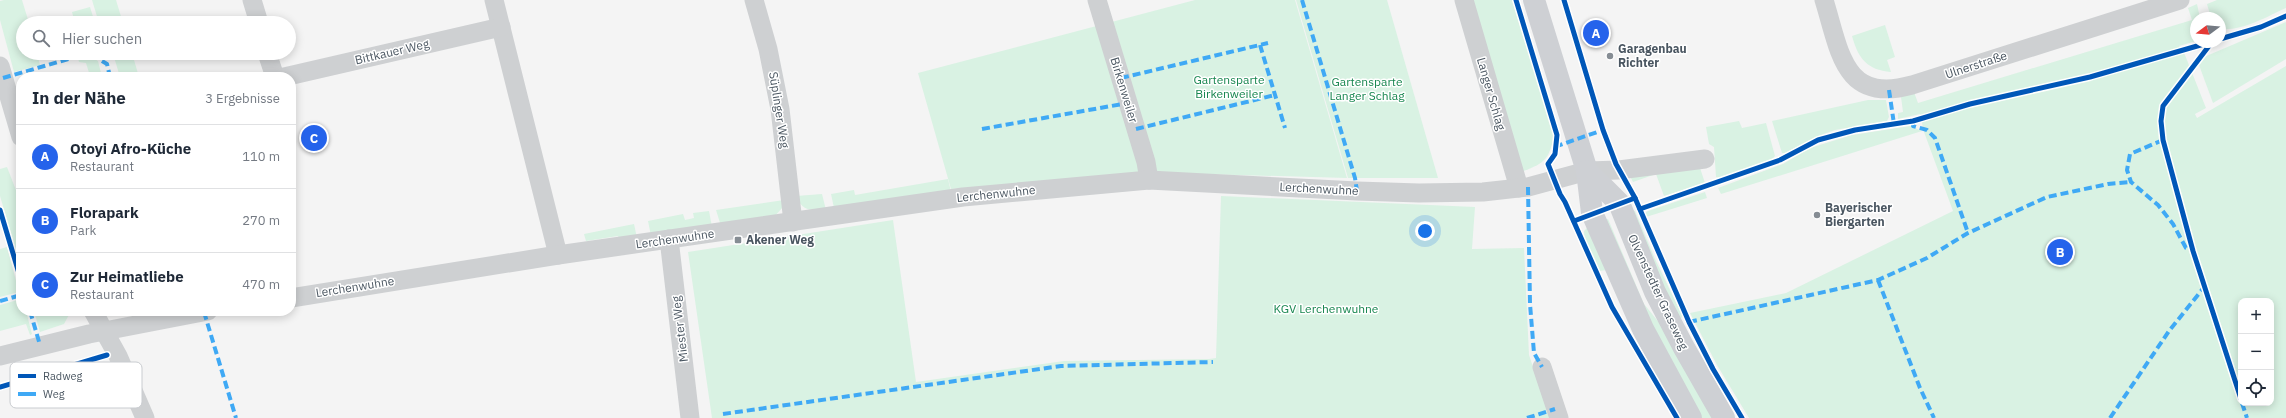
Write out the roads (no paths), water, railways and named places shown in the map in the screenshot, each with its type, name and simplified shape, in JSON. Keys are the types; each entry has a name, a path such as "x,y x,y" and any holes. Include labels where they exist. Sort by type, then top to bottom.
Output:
{"main road":[{"name":"Olvenstedter Graseweg","path":"1534,0 1587,171 1592,213 1647,336 1691,418"},
{"name":"Olvenstedter Graseweg","path":"1587,171 1619,203 1658,298 1683,346 1724,418"}],"street":[{"path":"252,0 257,16"},
{"path":"494,0 558,255"},
{"name":"Süplinger Weg","path":"754,0 768,49 780,109 794,222"},
{"name":"Birkenweiler","path":"1097,0 1146,162 1148,180"},
{"name":"Langer Schlag","path":"1464,0 1519,188"},
{"name":"Ulnerstraße","path":"1824,0 1842,59 1850,73 1865,85 1885,90 1912,86 2180,0"},
{"name":"Bittkauer Weg","path":"296,74 501,27"},
{"path":"270,60 273,72"},
{"path":"0,66 16,120"},
{"name":"Lerchenwuhne","path":"296,297 558,255 794,222 943,199 1148,180 1419,193 1483,192 1519,188 1587,171 1619,170 1705,158"},
{"name":"Miester Weg","path":"669,239 690,418"},
{"path":"96,316 119,362"},
{"path":"0,356 104,330 181,316"},
{"path":"1542,367 1559,418"},
{"path":"140,408 145,418"}],"place":[{"name":"Otoyi Afro-Küche","path":"1596,33"},
{"name":"Garagenbau Richter","path":"1610,56"},
{"name":"Zur Heimatliebe","path":"314,138"},
{"name":"Bayerischer Biergarten","path":"1817,215"},
{"name":"Akener Weg","path":"738,240"},
{"name":"Florapark","path":"2060,252"}],"park label":[{"name":"Gartensparte Birkenweiler","path":"1229,87"},
{"name":"Gartensparte Langer Schlag","path":"1367,89"},
{"name":"KGV Lerchenwuhne","path":"1326,309"}]}
